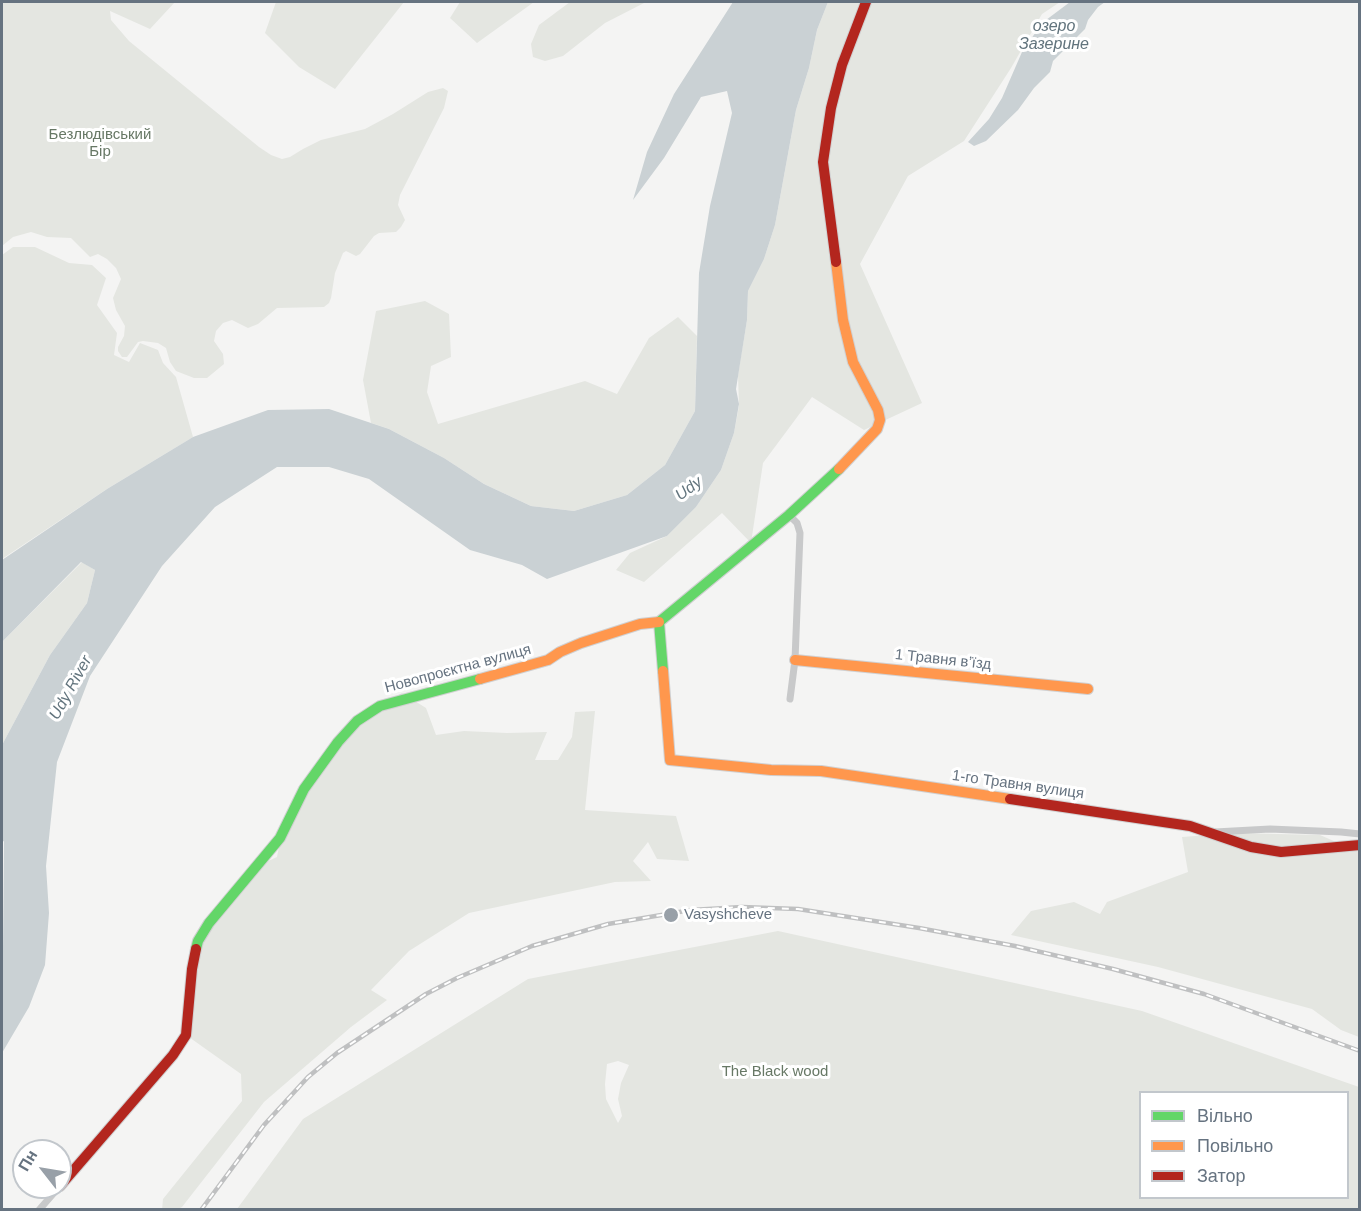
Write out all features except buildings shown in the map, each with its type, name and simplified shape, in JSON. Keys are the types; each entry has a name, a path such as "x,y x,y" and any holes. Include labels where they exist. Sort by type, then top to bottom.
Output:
{"street":[{"path":"659,622 789,515 842,466 877,429 880,420 878,410 853,362 843,320 823,162 831,108 842,65 866,2"},
{"path":"789,515 797,523 800,533 795,660 790,699"},
{"name":"1-го Травня вулиця","path":"659,622 670,760 771,770 821,771 1190,826 1206,833 1270,830 1359,834"},
{"name":"Новопроєктна вулиця","path":"72,1172 99,1143 186,1035 192,969 198,940 209,923 280,838 304,789 338,742 357,722 380,706 548,660 581,643 640,624 659,622"},
{"name":"1 Травня в’їзд","path":"795,660 1088,689"},
{"path":"1206,833 1251,847 1281,852 1359,844"}],"green space":[{"name":"Безлюдівський Бір","path":"2,2 175,2 150,29 110,11 111,20 129,41 259,147 282,159 321,140 365,129 428,92 443,88 448,91 444,108 400,195 398,205 405,220 396,232 379,233 374,236 360,254 356,256 346,251 343,253 335,273 331,298 324,307 277,308 258,324 248,328 232,320 223,323 216,331 214,341 223,354 224,364 207,378 194,378 176,371 170,362 166,348 158,343 138,342 127,357 122,357 118,347 124,336 125,326 116,310 113,298 121,279 116,268 107,259 98,254 90,257 71,238 47,237 31,232 13,237 2,246"},
{"path":"276,2 404,2 335,89 299,67 265,33"},
{"path":"460,2 534,2 477,43 450,18"},
{"path":"570,2 646,2 605,23 563,56 545,61 533,57 531,44 539,25"},
{"path":"828,2 1060,2 1042,14 1011,68 964,141 908,176 860,264 922,403 864,430 812,397 763,463 751,543 722,513 644,582 616,570 630,553 667,536 696,507 721,470 734,433 739,406 738,375 747,320 748,291 764,259 775,225 796,110 809,68 817,30"},
{"path":"13,247 35,247 69,263 92,265 106,278 97,305 117,333 114,355 129,362 140,343 158,350 163,363 176,377 193,437 107,489 2,559 2,255"},
{"path":"425,301 449,314 451,357 431,366 427,392 438,424 585,381 617,394 649,338 678,317 697,336 695,411 665,465 627,495 574,511 531,506 484,484 444,458 389,429 371,423 363,380 376,311"},
{"path":"82,562 95,570 87,603 50,655 2,745 2,642"},
{"path":"402,693 426,708 436,735 464,731 547,732 535,760 558,760 572,737 575,712 595,711 585,810 676,816 689,861 657,859 648,842 633,861 651,881 615,882 469,913 409,951 371,990 387,1000 351,1027 264,1102 182,1207 162,1210 163,1199 242,1101 241,1074 186,1035 192,969 209,923 255,867 277,857 285,815 338,742 380,706"},
{"path":"1235,833 1320,835 1359,852 1359,1037 1341,1030 1312,1009 1158,967 1011,935 1031,911 1074,902 1100,914 1107,902 1188,872 1182,837"},
{"name":"The Black wood","path":"778,931 1142,1011 1359,1087 1359,1209 237,1209 303,1119 528,979","holes":["618,1061 629,1065 621,1083 618,1099 622,1116 618,1123 606,1099 607,1064"]}],"water":[{"path":"733,2 828,2 817,30 809,68 796,110 775,225 764,259 748,291 747,320 736,389 739,404 734,433 721,470 696,507 667,536 547,579 522,565 470,550 369,479 329,467 277,467 215,507 162,566 90,676 57,762 46,866 49,913 45,965 29,1007 2,1053 4,841 2,842 2,745 50,655 87,603 95,570 81,562 2,642 2,560 107,489 193,437 268,410 329,409 389,429 444,458 484,484 531,506 574,511 627,495 665,465 695,411 699,273 710,206 732,113 727,91 701,97 664,158 633,200 647,152 674,94"},
{"name":"озеро Зазерине","path":"1070,2 1105,2 1088,20 1085,29 1053,61 1050,72 1034,88 1018,110 986,141 974,146 968,142 989,119 1002,98 1022,52 1042,23"}],"railway":[{"path":"201,1210 264,1125 308,1077 337,1053 426,994 532,946 608,924 691,910 742,907 798,909 1015,946 1113,969 1204,994 1360,1051"}],"traffic: fast":[{"path":"663,671 659,622 789,515 839,469"},
{"path":"196,949 209,923 280,838 304,789 338,742 357,721 380,706 480,679"}],"traffic: slow":[{"path":"836,262 843,320 853,362 878,410 880,420 877,429 839,469"},
{"path":"480,679 548,660 581,643 640,624 659,622"},
{"path":"795,660 1088,689"},
{"path":"663,671 670,760 771,770 821,771 1010,799"}],"traffic: jam":[{"path":"836,262 823,162 831,108 842,65 866,2"},
{"path":"1010,799 1190,826 1251,847 1281,852 1360,845"},
{"path":"72,1172 173,1055 186,1035 196,949"}],"place":[{"name":"Vasyshcheve","path":"671,915"}],"water label":[{"name":"Udy","path":"689,489"},
{"name":"Udy River","path":"71,688"}]}
